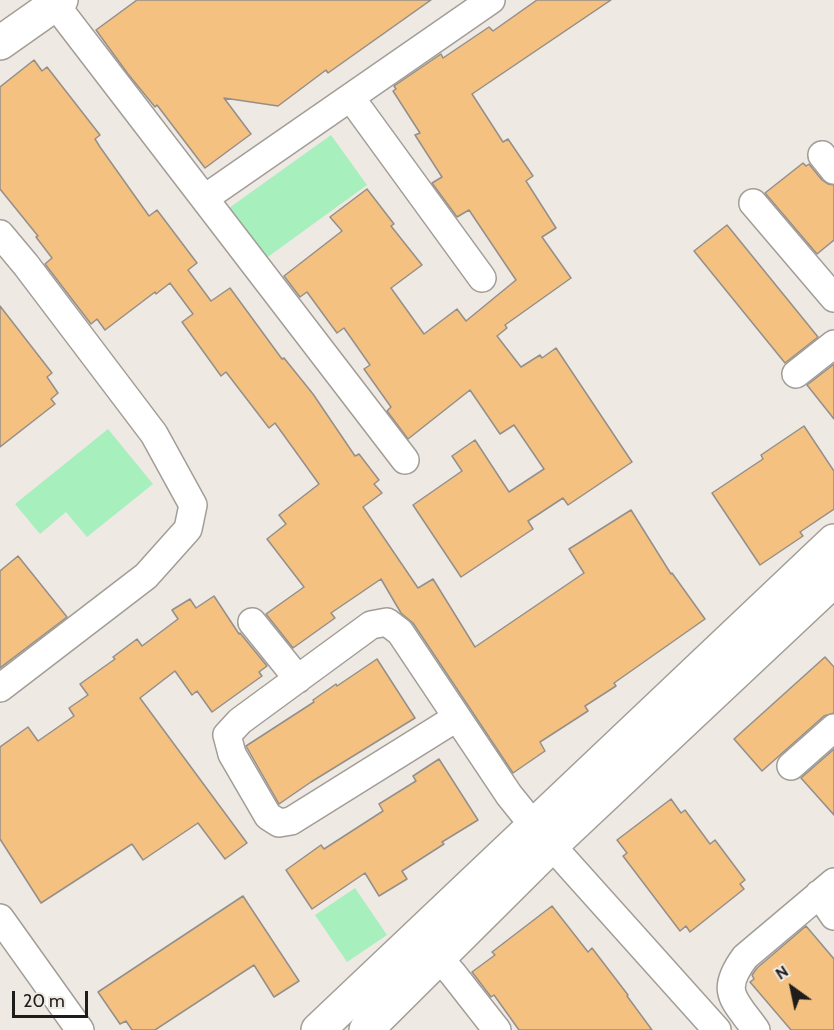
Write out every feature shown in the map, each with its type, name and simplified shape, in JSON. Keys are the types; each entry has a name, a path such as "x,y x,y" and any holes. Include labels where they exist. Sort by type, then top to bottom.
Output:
{"street":[{"path":"205,198 491,0"},
{"path":"0,43 58,2 405,460"},
{"path":"351,98 482,278"},
{"path":"753,203 834,298"},
{"path":"0,234 154,434 193,505 188,528 146,576 0,688"},
{"path":"796,374 834,344"},
{"path":"318,1030 428,946 543,835 834,541"},
{"path":"543,835 834,580"},
{"path":"252,622 298,679"},
{"path":"456,718 291,821 279,823 268,816 232,754 227,735 240,721 371,625 387,622 400,632 509,795 717,1030"},
{"path":"791,766 834,728"},
{"path":"756,1030 735,1000 730,987 734,972 745,957 826,888 834,916"},
{"path":"0,918 81,1030"},
{"path":"366,1030 428,946"},
{"path":"428,946 497,1030"}],"green space":[{"path":"331,135 367,185 265,259 229,208"},
{"path":"108,429 153,484 87,537 66,512 40,534 15,504"},
{"path":"355,888 387,935 347,962 315,915"}],"building":[{"path":"137,0 431,0 328,73 326,70 278,106 224,98 251,134 205,168 157,105 155,107 128,74 96,30"},
{"path":"537,0 611,0 472,94 503,142 508,139 533,176 526,181 556,228 542,237 571,278 505,325 507,328 497,336 521,367 540,355 542,358 556,348 632,462 568,505 563,498 528,521 533,529 461,577 413,505 462,471 452,456 475,440 509,492 544,469 514,425 500,434 470,390 408,439 387,411 391,407 364,369 370,365 344,328 337,333 307,292 300,297 284,276 342,231 330,217 367,189 394,224 391,226 422,265 391,288 424,334 457,309 466,321 516,280 469,210 457,217 432,183 442,177 415,135 420,133 393,91 396,89 394,86 441,54 443,58 489,27 493,31"},
{"path":"34,60 42,71 47,67 100,135 95,139 149,216 157,210 197,263 188,270 211,301 230,288 282,359 284,358 313,394 355,456 359,454 379,480 374,484 382,493 363,507 418,588 433,579 475,647 584,573 569,549 631,510 671,574 705,619 614,683 616,686 585,706 588,711 540,742 545,751 513,773 413,623 401,613 381,579 331,613 335,618 293,648 266,614 304,587 267,539 286,524 279,515 319,484 275,423 269,428 226,372 221,376 182,322 193,314 170,283 105,330 97,319 91,324 45,264 52,258 36,237 38,236 0,189 0,87"},
{"path":"803,163 806,166 809,164 822,180 834,185 834,240 817,254 765,193"},
{"path":"727,225 818,337 785,363 694,251"},
{"path":"0,306 52,373 47,377 58,393 51,399 55,404 0,447"},
{"path":"834,364 834,419 807,385"},
{"path":"804,426 834,471 834,509 800,532 803,536 760,565 712,493 763,459 761,455"},
{"path":"18,556 67,617 0,668 0,571"},
{"path":"214,596 239,634 267,666 259,672 262,676 212,712 197,691 192,695 175,671 140,698 247,843 225,859 198,823 143,860 132,844 41,903 0,839 0,747 28,727 38,741 74,716 69,708 88,695 80,684 115,659 113,657 137,639 142,646 178,619 172,610 190,599 196,608"},
{"path":"825,657 834,667 834,713 824,716 762,771 734,739"},
{"path":"377,659 415,718 279,804 246,746 314,702 313,700 336,684 337,686"},
{"path":"834,749 834,815 801,778"},
{"path":"439,759 478,820 402,871 407,879 379,896 365,873 312,909 286,870 321,845 324,849 383,811 379,804 416,781 413,776"},
{"path":"671,799 681,813 685,810 710,844 715,840 745,880 740,884 744,889 690,932 686,926 680,931 623,856 627,853 617,840"},
{"path":"243,896 299,981 274,997 254,965 155,1030 132,1030 126,1021 120,1024 98,992"},
{"path":"552,906 588,952 592,948 652,1030 519,1030 494,995 491,997 472,972 495,955 492,952"},
{"path":"806,926 834,959 834,1030 791,1030 750,982 754,979 752,975 757,968"}]}
